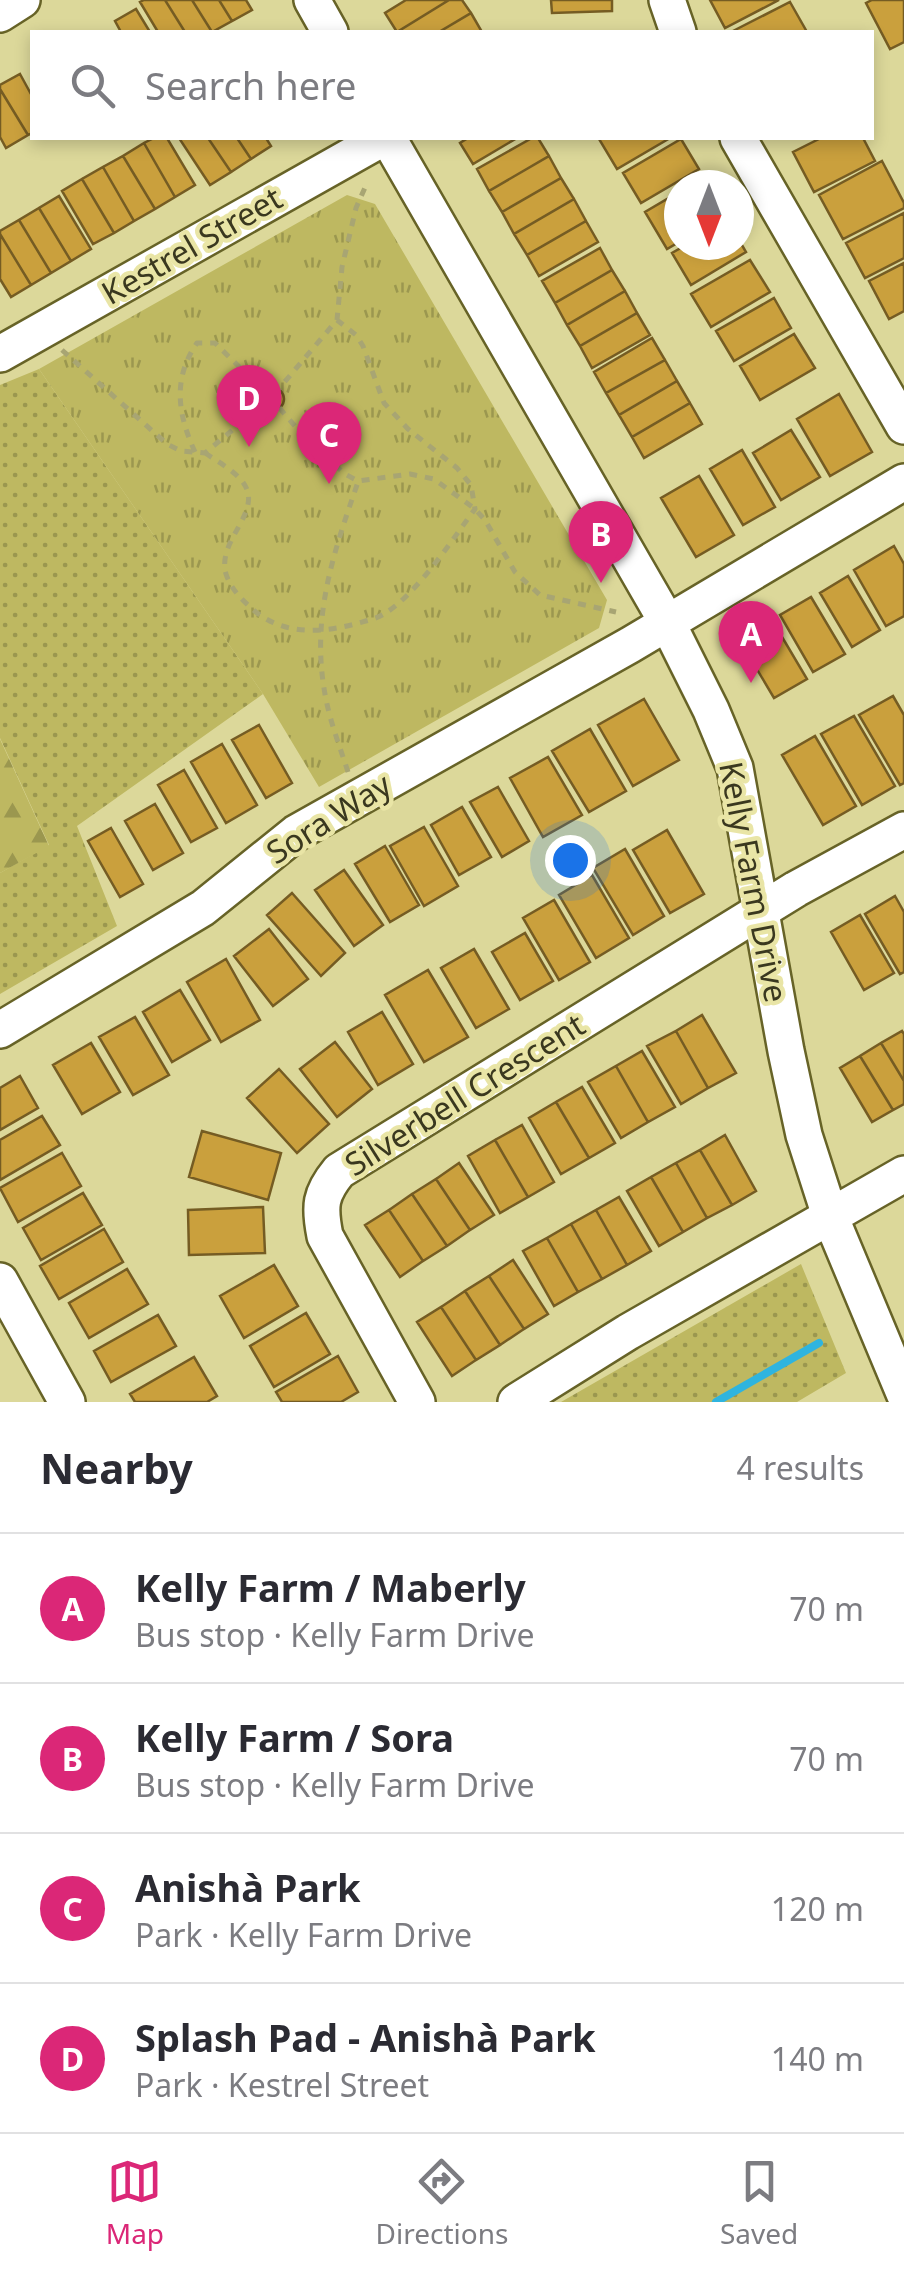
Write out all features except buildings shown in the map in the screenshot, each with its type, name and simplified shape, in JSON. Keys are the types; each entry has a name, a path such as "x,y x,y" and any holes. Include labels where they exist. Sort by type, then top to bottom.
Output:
{"street":[{"path":"0,14 22,0"},
{"path":"312,0 329,30"},
{"path":"667,0 677,30"},
{"name":"Kestrel Street","path":"0,354 381,140"},
{"name":"Kelly Farm Drive","path":"386,140 667,622 711,710 734,768 794,1094 816,1176 904,1394"},
{"path":"739,140 904,426"},
{"name":"Sora Way","path":"0,1030 203,908 296,832 667,622 904,482"},
{"path":"760,912 904,830"},
{"name":"Silverbell Crescent","path":"417,1402 325,1236 320,1215 324,1190 339,1172 760,912"},
{"path":"516,1402 628,1332 904,1174"},
{"path":"0,1282 67,1402"}],"path":[{"path":"206,453 271,398 336,320 342,267 356,208 368,180"},
{"path":"42,331 167,444 181,451 206,453 240,478 249,495 249,507 226,549 227,577 237,595 256,614 296,631 320,632 386,614 412,590 475,509 471,485 457,468 384,404 364,346 336,320"},
{"path":"196,452 178,400 188,358 197,344 215,343 271,398 304,438 346,474 358,481 396,475 434,478 475,509 492,530 515,572 540,595 616,612"},
{"path":"349,775 323,685 320,632 332,559 358,481"}],"green space":[{"path":"347,195 375,204 607,600 599,628 319,787 263,694 39,369"},
{"path":"39,369 263,694 77,826 117,926 0,994 0,873 49,845 0,738 0,385"},
{"path":"0,739 49,846 0,873"},
{"path":"801,1264 846,1373 797,1402 561,1402"}],"waterway":[{"path":"716,1402 819,1343"}],"place":[{"name":"Splash Pad - Anishà Park","path":"249,447"},
{"name":"Anishà Park","path":"329,484"},
{"name":"Kelly Farm / Sora","path":"601,583"},
{"name":"Kelly Farm / Maberly","path":"751,683"}]}
